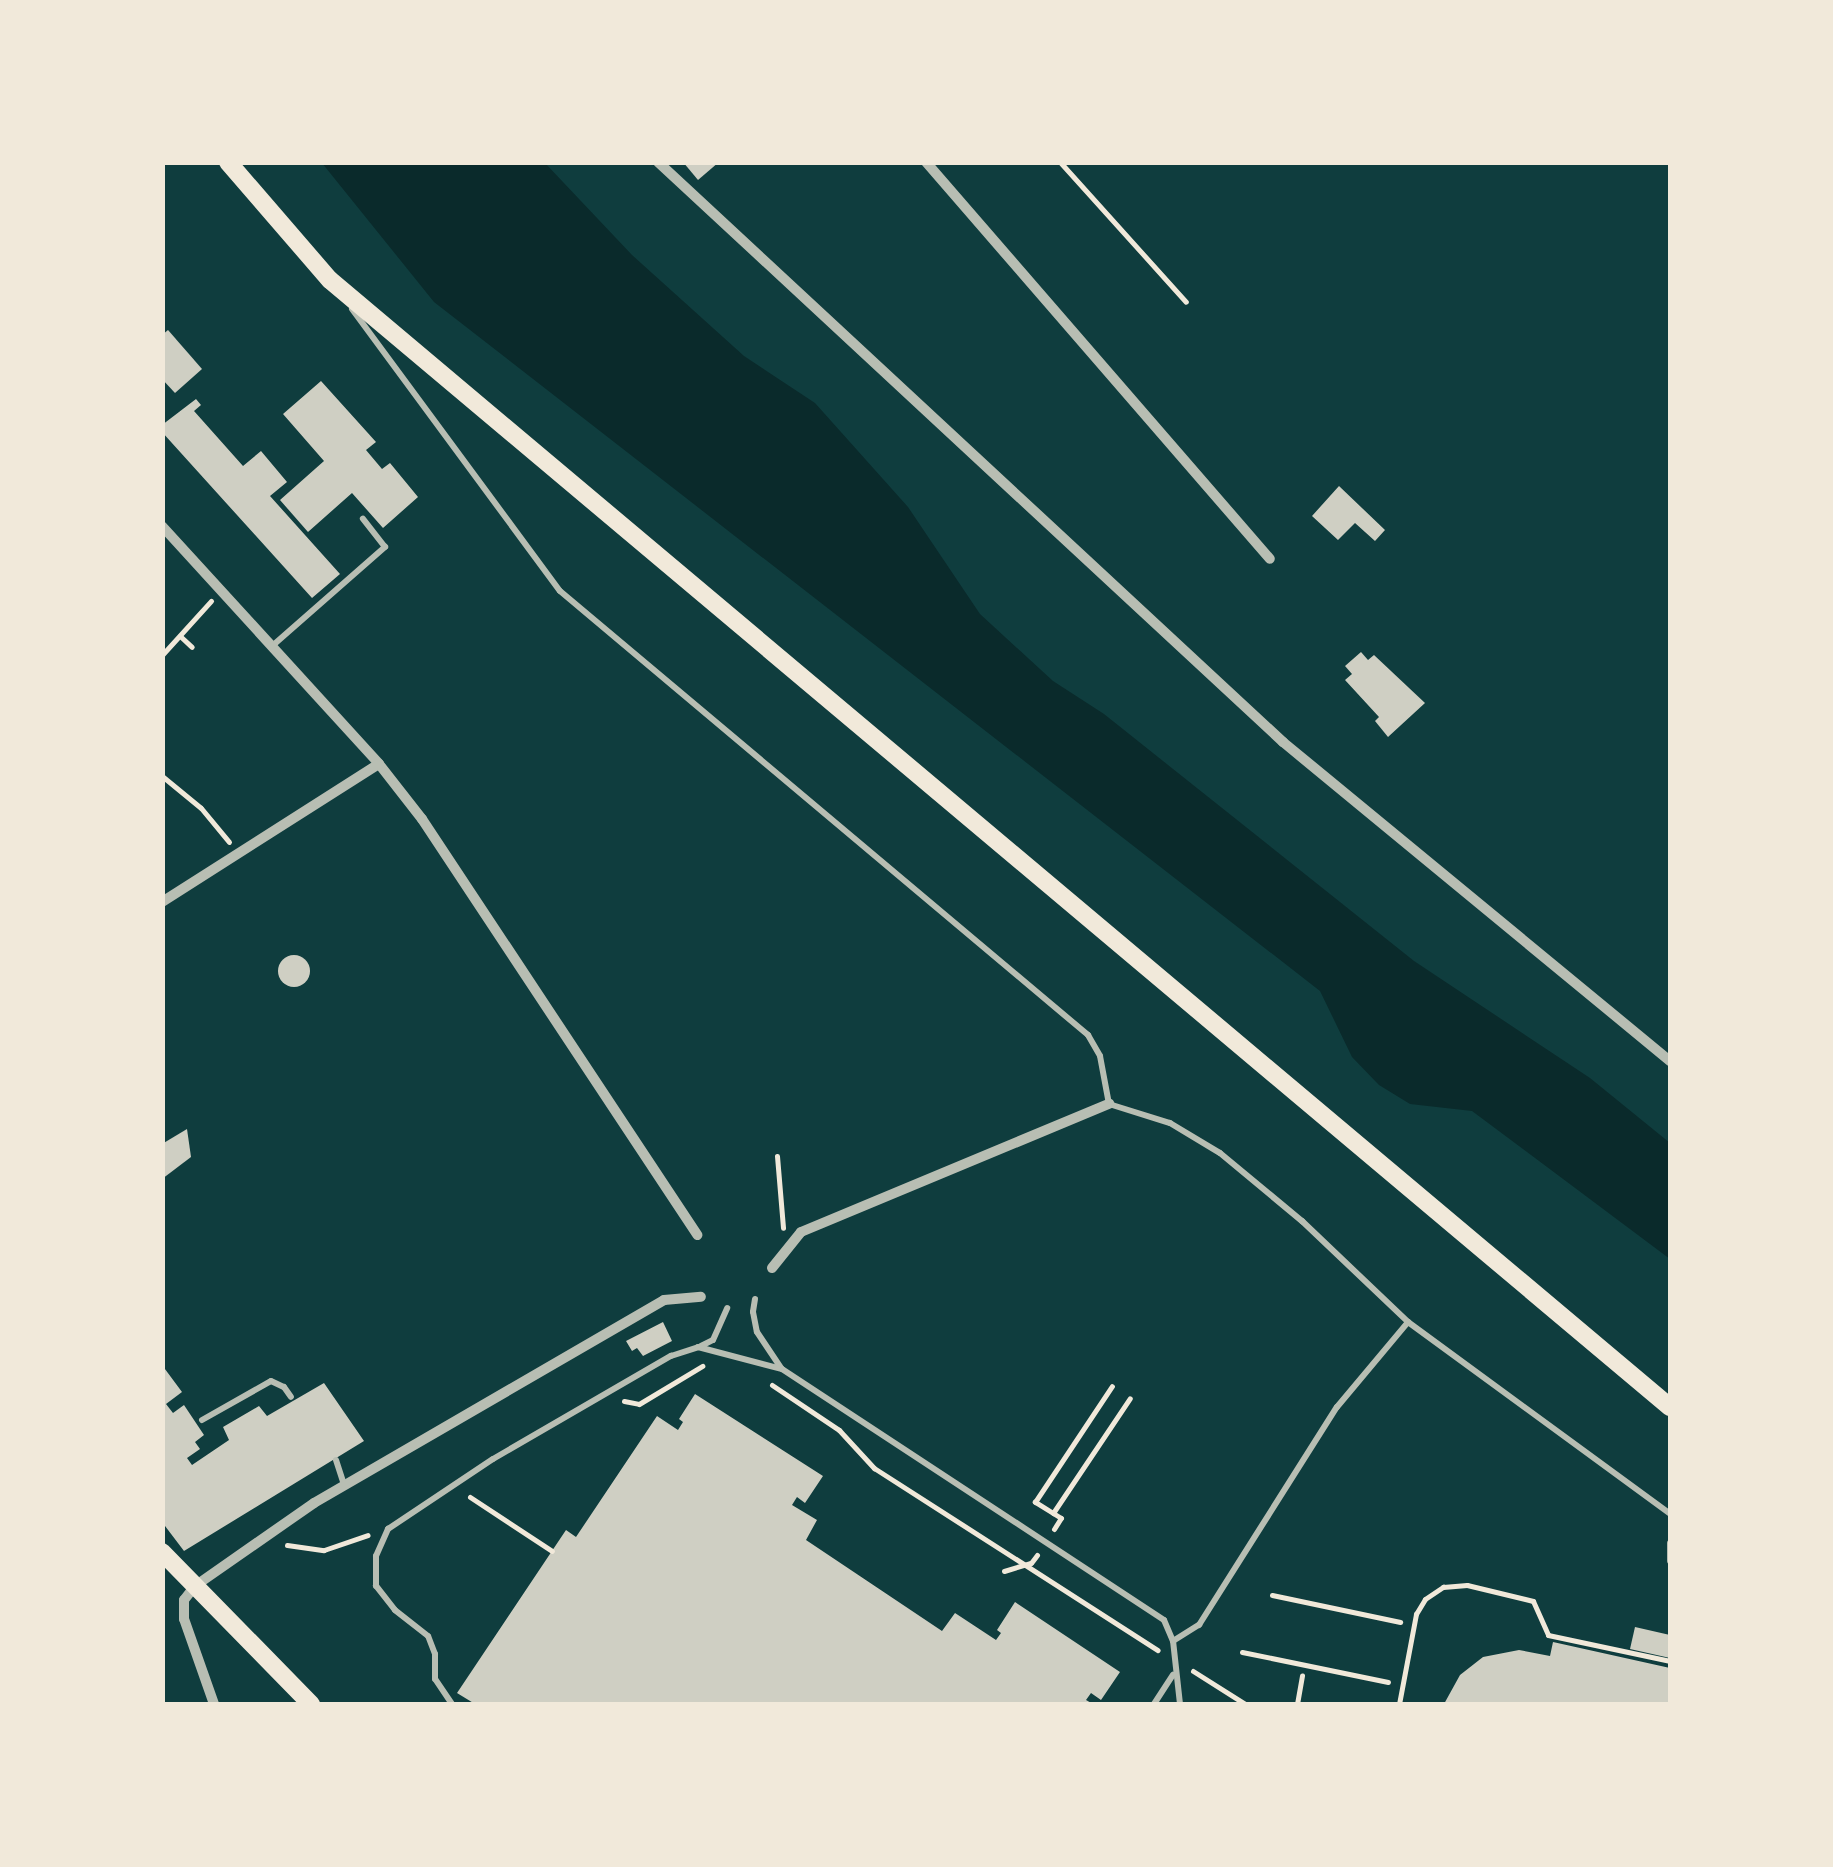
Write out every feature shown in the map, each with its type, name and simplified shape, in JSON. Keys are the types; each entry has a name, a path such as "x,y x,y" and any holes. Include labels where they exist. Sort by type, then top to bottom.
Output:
{"main road":[{"path":"228,162 330,280 1670,1407"},
{"path":"162,1552 312,1704"}],"street":[{"path":"658,162 1269,730 1670,1061"},
{"path":"926,162 1270,559"},
{"path":"162,526 379,764 444,848 697,1235"},
{"path":"162,902 379,764"},
{"path":"772,1268 784,1248 801,1232 1109,1104"},
{"path":"214,1704 184,1619 184,1600 195,1586 344,1486 664,1300 701,1297"}],"lane":[{"path":"330,280 560,590 1088,1034 1100,1056 1109,1104 1170,1123 1220,1154 1302,1221 1408,1322 1670,1514"},
{"path":"270,648 385,547 363,519"},
{"path":"756,1298 752,1312 757,1332 782,1368"},
{"path":"452,1704 435,1679 435,1654 428,1636 395,1610 376,1586 376,1556 388,1529 493,1459 671,1356 713,1340 727,1308"},
{"path":"1173,1641 1200,1625 1326,1426 1408,1322"},
{"path":"698,1347 782,1368 1164,1620 1173,1641 1173,1675 1180,1704"},
{"path":"202,1420 271,1381 284,1387 291,1397"},
{"path":"336,1460 344,1486"},
{"path":"1670,1543 1670,1561"},
{"path":"1154,1704 1173,1675"}],"path":[{"path":"1060,162 1186,302"},
{"path":"162,655 220,591"},
{"path":"180,636 192,647"},
{"path":"162,776 200,808 238,857"},
{"path":"777,1156 784,1248"},
{"path":"639,1404 712,1363"},
{"path":"762,1378 838,1430 874,1468 1245,1704"},
{"path":"1004,1572 1031,1563 1061,1518 1036,1502 1112,1386"},
{"path":"1053,1514 1130,1398"},
{"path":"470,1497 552,1551"},
{"path":"266,1535 283,1544 324,1550 388,1529"},
{"path":"1399,1704 1416,1614 1425,1599 1443,1587 1468,1585 1532,1602 1548,1635 1670,1661"},
{"path":"1272,1595 1400,1622"},
{"path":"1242,1652 1388,1682"},
{"path":"1297,1704 1302,1676"}],"water":[{"path":"322,163 545,163 632,255 744,356 815,403 908,507 980,614 1053,681 1104,714 1414,961 1590,1078 1670,1143 1670,1259 1472,1111 1410,1104 1379,1085 1352,1057 1320,991 434,302"}],"building":[{"path":"683,162 719,162 698,180"},
{"path":"168,330 202,369 175,393 162,379 162,335"},
{"path":"321,381 376,442 366,450 382,469 390,463 418,497 383,528 352,493 308,532 280,500 324,461 283,414"},
{"path":"196,399 201,405 194,411 243,466 261,451 287,482 270,496 340,574 312,598 162,432 162,425"},
{"path":"1339,486 1385,530 1375,541 1355,523 1338,540 1312,516"},
{"path":"1361,652 1368,660 1374,655 1425,703 1388,737 1375,721 1379,717 1345,680 1352,674 1345,666"},
{"path":"294,955 305,960 310,971 305,982 294,987 283,982 278,971 283,960"},
{"path":"187,1129 191,1157 162,1179 162,1144"},
{"path":"663,1322 672,1341 643,1356 637,1348 632,1351 626,1341"},
{"path":"162,1365 182,1392 166,1404 173,1413 184,1405 204,1435 195,1442 200,1449 187,1458 192,1465 229,1440 223,1427 259,1406 267,1416 324,1383 364,1441 184,1551 162,1522"},
{"path":"695,1394 823,1476 805,1503 797,1497 792,1505 817,1520 806,1540 942,1631 955,1613 996,1640 1001,1633 997,1630 1015,1602 1120,1672 1101,1700 1091,1693 1086,1700 1093,1704 475,1704 457,1693 566,1530 576,1537 657,1416 678,1430 683,1422 679,1419"},
{"path":"1635,1627 1670,1635 1670,1658 1630,1649"},
{"path":"1553,1642 1670,1668 1670,1704 1444,1704 1460,1675 1483,1657 1519,1650 1550,1656"}]}
